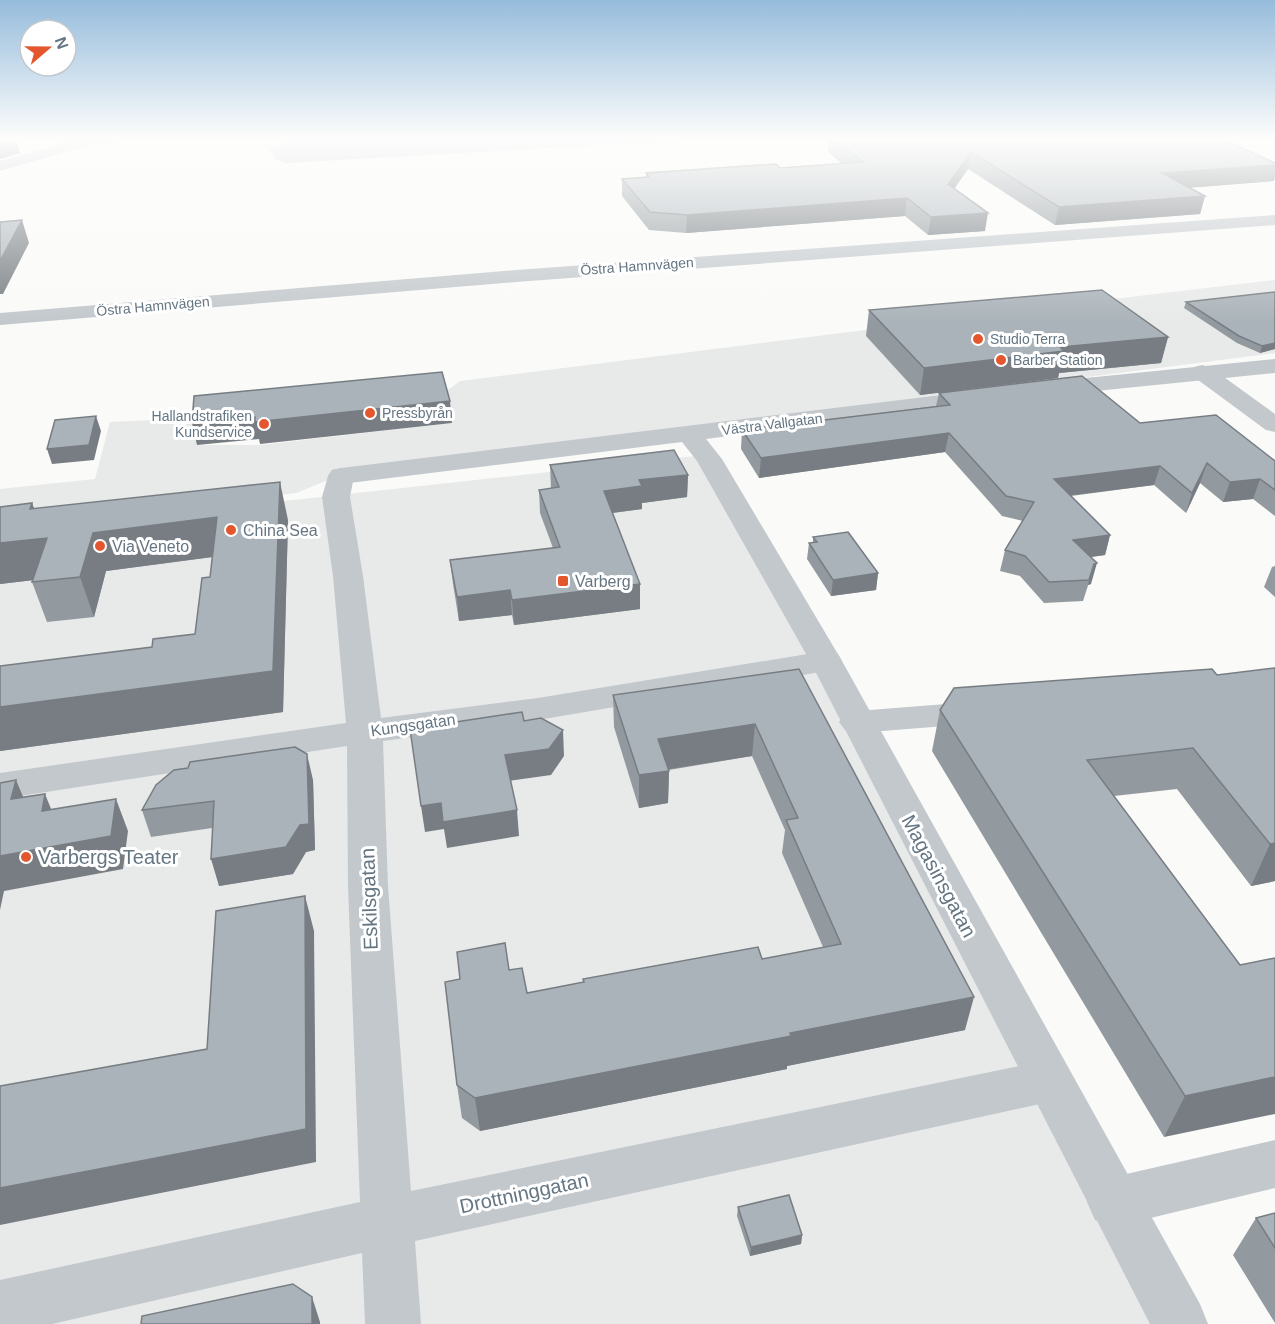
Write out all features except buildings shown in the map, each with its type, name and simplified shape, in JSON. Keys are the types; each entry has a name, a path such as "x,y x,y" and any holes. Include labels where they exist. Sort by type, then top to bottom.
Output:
{"street":[{"name":"Östra Hamnvägen","path":"0,319 516,276 1275,220"},
{"name":"Västra Vallgatan","path":"341,476 1017,392 1275,366"},
{"path":"1202,372 1275,425"},
{"name":"Magasinsgatan","path":"689,434 709,459 826,661 1180,1324"},
{"name":"Eskilsgatan","path":"341,476 336,496 365,732 368,886 393,1324"},
{"name":"Kungsgatan","path":"0,786 538,709 826,661"},
{"path":"857,722 1009,710"},
{"name":"Drottninggatan","path":"0,1308 386,1222 1049,1081"},
{"path":"1113,1202 1275,1164"}],"shaded area":[{"path":"1275,280 1275,353 348,472 296,493 0,528 0,489 95,479 110,422 200,418 198,445 260,445 452,423 444,393 460,381"},
{"path":"713,454 1208,1324 0,1324 0,532"}],"place":[{"name":"Studio Terra","path":"978,339"},
{"name":"Barber Station","path":"1001,360"},
{"name":"Pressbyrån","path":"370,413"},
{"name":"Hallandstrafiken Kundservice","path":"264,424"},
{"name":"China Sea","path":"231,530"},
{"name":"Via Veneto","path":"100,546"},
{"name":"Varberg","path":"563,581"},
{"name":"Varbergs Teater","path":"26,857"}]}
